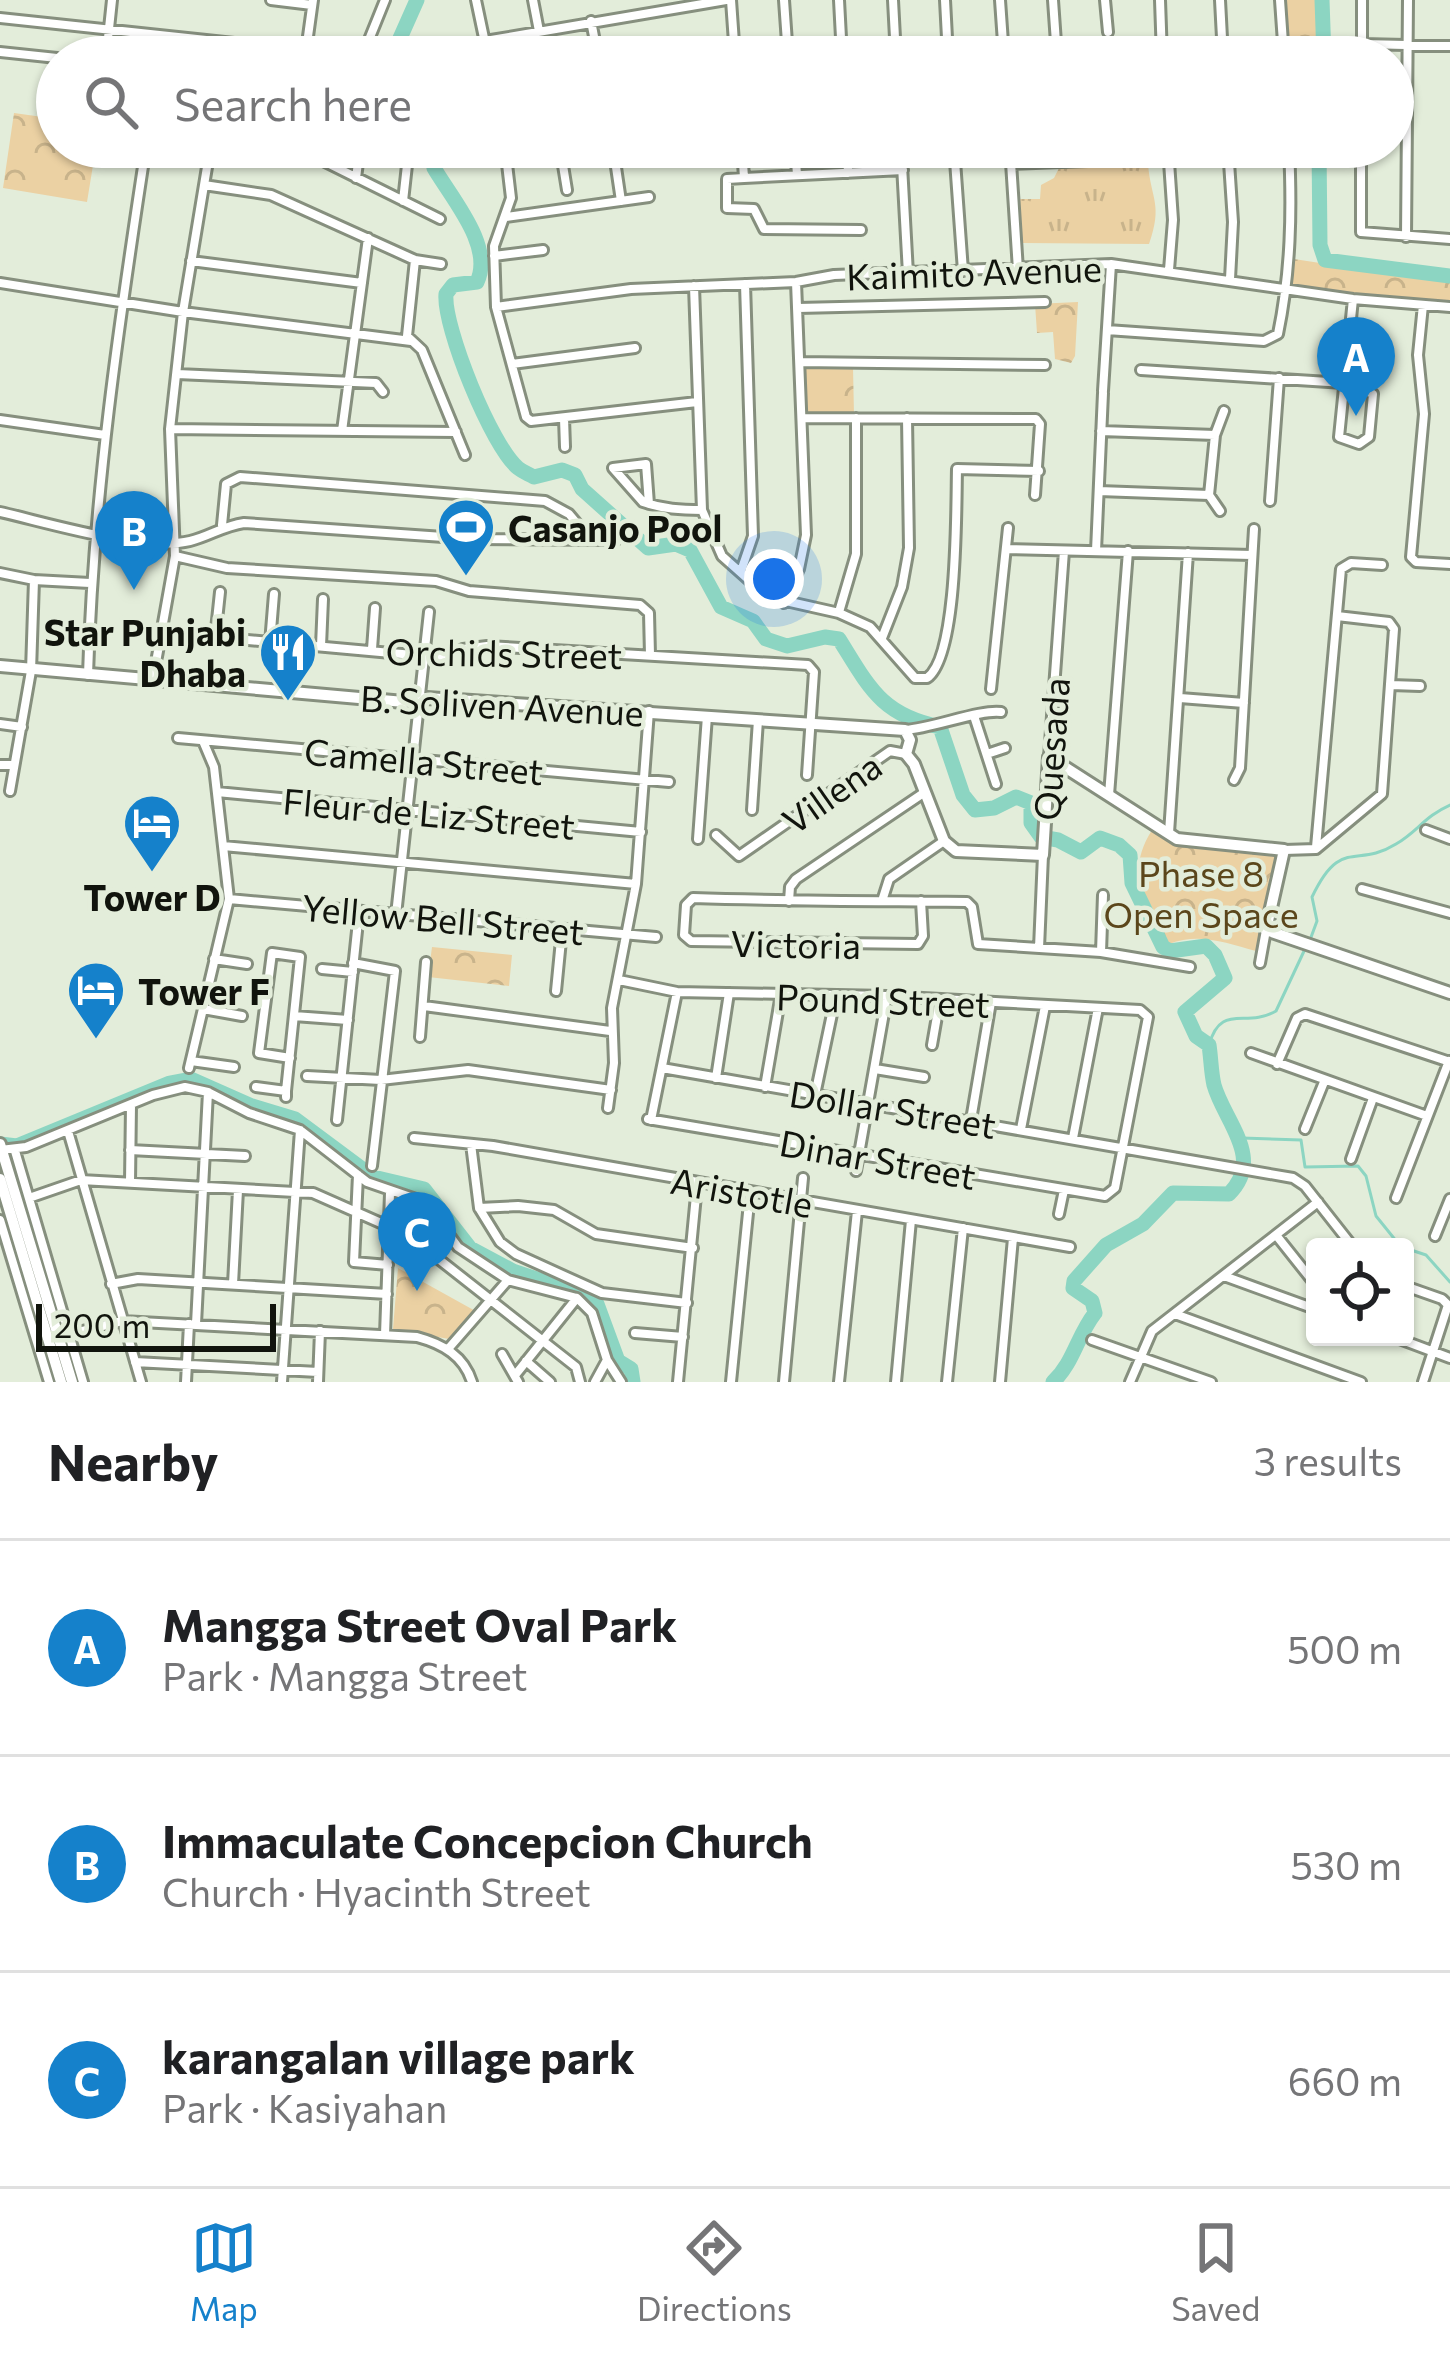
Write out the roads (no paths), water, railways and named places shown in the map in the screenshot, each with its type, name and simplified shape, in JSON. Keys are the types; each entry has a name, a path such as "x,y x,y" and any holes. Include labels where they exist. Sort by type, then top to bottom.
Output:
{"street":[{"path":"108,36 112,0"},
{"path":"271,0 312,2 308,36"},
{"path":"372,36 385,0"},
{"path":"476,0 484,36"},
{"path":"533,0 540,36"},
{"path":"515,36 729,0 733,36"},
{"path":"784,0 787,36"},
{"path":"839,0 841,36"},
{"path":"893,0 895,36"},
{"path":"945,0 947,36"},
{"path":"1000,0 1003,36"},
{"path":"1053,0 1056,36"},
{"path":"1106,0 1108,32"},
{"path":"1160,0 1161,36"},
{"path":"1220,0 1222,36"},
{"path":"1280,0 1283,36"},
{"path":"1362,0 1362,36"},
{"path":"1408,0 1408,36"},
{"path":"0,18 172,36"},
{"path":"591,22 594,36"},
{"path":"1414,45 1450,46"},
{"path":"0,52 36,56"},
{"path":"88,676 94,533 121,301 143,168"},
{"path":"153,679 175,556 170,429 207,168"},
{"path":"337,168 440,219"},
{"path":"356,178 357,168"},
{"path":"403,201 407,168"},
{"path":"508,168 512,198 494,256 496,307 526,417 531,421 697,402"},
{"path":"563,168 567,190"},
{"path":"617,168 621,201"},
{"path":"743,168 744,178"},
{"path":"796,168 797,175"},
{"path":"848,168 848,173"},
{"path":"956,168 963,272"},
{"path":"1011,168 1018,270"},
{"path":"1169,168 1173,220 1169,270"},
{"path":"1229,168 1230,279"},
{"path":"1107,330 1272,340 1278,334 1288,289 1288,168"},
{"path":"1361,168 1360,230 1450,238"},
{"path":"1406,237 1407,168"},
{"path":"861,230 764,229 754,209 726,206 727,179 903,170 908,274"},
{"path":"204,185 272,195 415,260 441,264"},
{"path":"506,217 649,197"},
{"path":"342,431 368,238"},
{"path":"494,256 543,250"},
{"path":"415,260 405,327 422,350 465,454"},
{"path":"191,261 362,283"},
{"path":"1096,551 1111,264"},
{"name":"Kaimito Avenue","path":"496,307 631,289 1111,264 1353,299 1450,307"},
{"path":"784,603 806,535 796,282"},
{"path":"0,283 411,341"},
{"path":"741,571 754,536 745,284"},
{"path":"694,286 702,510 722,556 746,581 784,603 838,613 870,627 915,678 933,676 938,669 954,586 957,469 1039,471"},
{"path":"1141,370 1344,383 1373,394 1370,436 1359,444 1341,440 1344,383 1353,299"},
{"path":"798,308 1045,302"},
{"path":"1423,304 1418,355 1424,414 1413,561 1450,564"},
{"path":"511,364 635,347"},
{"path":"800,362 1046,365"},
{"path":"177,374 376,383 383,392"},
{"path":"1270,502 1279,378"},
{"path":"1220,511 1209,495 1215,434 1224,411"},
{"path":"564,418 565,447"},
{"path":"803,418 1036,419 1040,424 1035,495"},
{"path":"838,613 856,554 856,418"},
{"path":"882,638 902,587 908,548 907,418"},
{"path":"0,420 106,435"},
{"path":"170,429 456,432"},
{"path":"1101,431 1215,434"},
{"path":"649,504 646,464 613,468 649,504 702,510"},
{"path":"221,526 226,484 240,477 544,501 569,514 591,540"},
{"path":"1099,491 1209,495"},
{"path":"0,512 94,533 174,542 194,540 221,526 244,524 449,538 616,540"},
{"path":"991,689 1008,528"},
{"path":"1234,780 1240,769 1254,529"},
{"path":"1006,549 1252,555"},
{"name":"Quesada","path":"1039,948 1064,551"},
{"path":"1109,796 1128,551"},
{"path":"1169,835 1188,553"},
{"path":"175,556 227,568 436,581 469,591 640,605 649,613 650,655"},
{"path":"1316,849 1341,569 1382,565"},
{"path":"0,573 91,583"},
{"path":"10,790 31,670 34,580"},
{"path":"215,639 220,592"},
{"path":"270,643 274,594"},
{"path":"321,646 323,599"},
{"path":"372,649 375,608"},
{"path":"395,916 429,612"},
{"path":"1049,757 1169,835 1186,841 1316,849 1381,797 1393,624 1337,616"},
{"name":"Orchids Street","path":"160,632 446,658 463,649 487,646 813,667 807,775"},
{"name":"B. Soliven Avenue","path":"0,666 404,702 649,710 905,730 954,722 988,710 1001,712"},
{"path":"1391,685 1420,686"},
{"path":"1180,698 1244,703"},
{"path":"608,1108 614,1063 610,1031 636,884 649,710"},
{"path":"698,838 706,715"},
{"path":"974,716 997,784"},
{"path":"752,810 758,719"},
{"path":"0,724 22,728"},
{"path":"905,730 910,740 906,754"},
{"name":"Camella Street","path":"178,738 669,782"},
{"path":"203,742 214,767 229,899 190,1064 234,1067"},
{"path":"987,754 1005,748"},
{"name":"Villena","path":"716,835 739,856 890,751 906,754 944,841"},
{"path":"0,765 14,765"},
{"name":"Fleur de Liz Street","path":"217,792 640,832"},
{"path":"789,901 796,879 925,792"},
{"path":"1426,830 1450,839"},
{"path":"882,901 889,879 944,841 961,853 1044,850"},
{"path":"223,846 636,884"},
{"path":"1260,963 1284,850"},
{"path":"1362,889 1450,914"},
{"path":"1101,952 1103,895"},
{"name":"Victoria","path":"921,902 918,944 691,941 684,935 686,905 693,898 789,901 882,901 971,903 978,944 1101,952 1190,967"},
{"name":"Yellow Bell Street","path":"229,899 656,937"},
{"path":"337,1120 359,912"},
{"path":"556,991 562,930"},
{"path":"1266,930 1450,993"},
{"path":"256,1088 286,1094 290,1058 300,957 274,953 269,956 259,1051 260,1055 290,1058"},
{"path":"214,959 247,964"},
{"path":"420,1037 426,962"},
{"path":"322,969 395,971 372,1166"},
{"name":"Pound Street","path":"620,980 677,992 887,996 1147,1013 1124,1147"},
{"path":"662,1068 677,992"},
{"path":"716,1078 728,993"},
{"path":"765,1087 781,994"},
{"path":"815,1095 836,995"},
{"path":"856,1171 887,996"},
{"path":"932,1046 940,999"},
{"path":"971,1120 991,1002"},
{"path":"424,1006 610,1031"},
{"path":"1021,1129 1045,1006"},
{"path":"1072,1138 1098,1008"},
{"path":"203,1010 242,1016"},
{"path":"1277,1064 1298,1018 1310,1014 1449,1061 1396,1198"},
{"path":"294,1016 348,1020"},
{"path":"1250,1053 1427,1116"},
{"name":"Dollar Street","path":"662,1068 1254,1170 1299,1180 1318,1202"},
{"name":"Dinar Street","path":"662,1068 650,1119 859,1155 1108,1195 1115,1188 1124,1147"},
{"path":"874,1069 924,1077"},
{"path":"307,1076 381,1079 468,1070 611,1090"},
{"path":"1305,1129 1324,1082"},
{"path":"3,1149 68,1131 185,1087 208,1092 249,1113 300,1130 358,1175 430,1205 458,1247 508,1280 577,1298 592,1313 607,1360 621,1382"},
{"path":"186,1382 198,1282 208,1092"},
{"path":"1351,1159 1373,1098"},
{"path":"130,1181 131,1105"},
{"path":"282,1382 300,1130"},
{"path":"68,1131 141,1382"},
{"name":"Aristotle","path":"414,1138 1070,1247"},
{"path":"471,1144 479,1208 500,1242 602,1293 687,1303"},
{"path":"3,1149 29,1198 72,1382"},
{"path":"3,1149 49,1382"},
{"path":"130,1150 245,1156"},
{"path":"358,1175 354,1263 388,1265"},
{"path":"784,1382 803,1178"},
{"path":"0,1179 26,1267"},
{"path":"29,1198 81,1180 313,1193 408,1235 576,1367 580,1382"},
{"path":"678,1382 698,1185"},
{"path":"233,1285 238,1190"},
{"path":"1059,1214 1064,1190"},
{"path":"385,1335 390,1192"},
{"path":"730,1382 750,1193"},
{"path":"1436,1236 1450,1198"},
{"path":"1130,1382 1152,1331 1318,1202 1346,1238"},
{"path":"479,1208 554,1210 596,1234 692,1248"},
{"path":"839,1382 857,1210"},
{"path":"0,1220 83,1382"},
{"path":"896,1382 911,1220"},
{"path":"947,1382 963,1228"},
{"path":"1276,1235 1306,1273"},
{"path":"1000,1382 1013,1238"},
{"path":"0,1275 26,1267"},
{"path":"1224,1276 1306,1306"},
{"path":"111,1284 139,1279 387,1294"},
{"path":"448,1349 508,1280"},
{"path":"1414,1289 1448,1305 1423,1382"},
{"path":"517,1378 577,1298"},
{"path":"1174,1313 1361,1382"},
{"path":"59,1337 122,1321 417,1337 448,1349 460,1359 472,1382"},
{"path":"135,1362 283,1370 318,1377 320,1331"},
{"path":"634,1333 683,1337"},
{"path":"59,1337 61,1382"},
{"path":"1093,1340 1211,1382"},
{"path":"1414,1344 1450,1358"},
{"path":"502,1354 517,1378"},
{"path":"595,1382 607,1360"},
{"path":"526,1361 550,1382"},
{"path":"247,1382 248,1369"}],"waterway":[{"path":"401,36 417,0"},
{"path":"1322,0 1323,36"},
{"path":"434,168 469,223 480,253 477,282 453,285 446,294 452,332 495,437 518,468 534,477 562,470 575,475 582,489 648,548 676,544 690,550 721,607 753,621 766,639 787,646 825,637 839,639 890,707 940,727 963,795 975,810 994,808 1016,797 1031,803 1031,823 1041,837 1081,852 1100,838 1119,845 1130,855 1132,883 1163,947 1170,951 1206,946 1215,955 1225,978 1185,1012 1196,1036 1209,1045 1214,1085 1243,1153 1239,1180 1229,1194 1173,1193 1143,1224 1106,1245 1074,1281 1073,1288 1092,1301 1095,1313 1053,1382"},
{"path":"1319,168 1320,245 1325,260 1450,276"},
{"path":"1310,940 1317,921 1312,897 1332,866 1396,844 1450,805"},
{"path":"1209,1045 1227,1020 1276,1011 1305,949"},
{"path":"0,1144 17,1146 170,1083 191,1079 295,1119 373,1177 424,1189 470,1248 513,1271 590,1297 597,1304 618,1361 631,1369 633,1382"},
{"path":"1242,1138 1301,1140 1305,1167 1358,1166 1366,1176 1376,1216 1394,1238"},
{"path":"1414,1251 1426,1255 1450,1282"}],"place":[{"name":"Mangga Street Oval Park","path":"1356,416"},
{"name":"Casanjo Pool","path":"466,578"},
{"name":"Immaculate Concepcion Church","path":"134,590"},
{"name":"Star Punjabi Dhaba","path":"288,703"},
{"name":"Tower D","path":"152,874"},
{"name":"Tower F","path":"96,1041"},
{"name":"karangalan village park","path":"417,1291"}],"park label":[{"name":"Phase 8 Open Space","path":"1201,892"}]}
